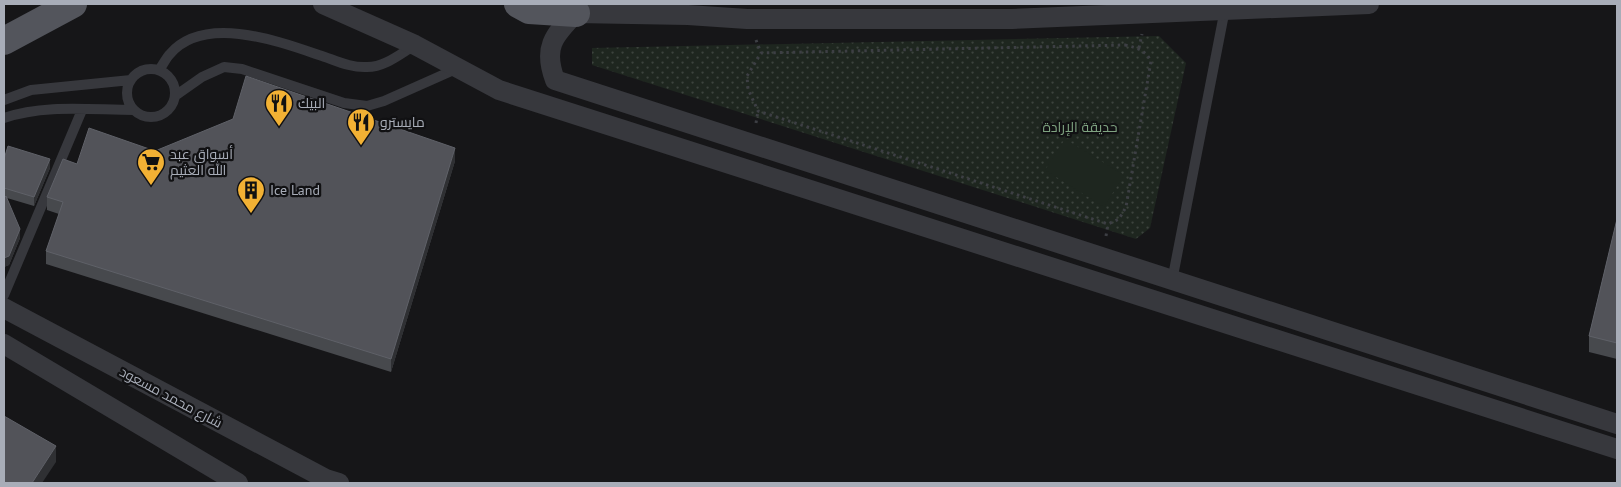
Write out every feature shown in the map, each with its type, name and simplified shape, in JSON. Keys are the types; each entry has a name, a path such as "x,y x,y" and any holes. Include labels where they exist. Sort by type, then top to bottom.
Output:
{"main road":[{"path":"4,40 73,4"},
{"path":"518,4 529,10 576,14"}],"street":[{"path":"323,4 415,45 499,90 1617,449"},
{"path":"1369,4 1012,19 747,19 688,15 576,14 556,33 550,49 549,64 555,80 1617,424"},
{"name":"شارع محمد مسعود","path":"4,308 330,482"},
{"path":"4,344 238,483"}],"lane":[{"path":"1172,281 1225,9"},
{"path":"159,70 170,54 180,45 196,38 216,34 242,34 267,37 353,67 369,67 384,64 415,45"},
{"path":"175,96 202,77 224,68 242,69 344,103 367,106 384,102 456,68"},
{"path":"148,69 159,70 168,76 174,85 175,96 172,106 164,114 154,117 143,116 134,110 128,101 127,90 131,80 138,72 148,69"},
{"path":"4,100 31,90 131,80"},
{"path":"4,118 18,113 47,109 134,110"},
{"path":"4,295 82,110"}],"path":[{"path":"1126,46 1139,48 1148,55 1151,61 1126,207 1119,219 1108,224 758,112 748,89 746,76 762,54 1126,46"}],"green space":[{"name":"حديقة الإرادة","path":"1159,36 1186,63 1150,228 1136,239 592,65 592,48"},
{"path":"1065,139 1124,175 1104,207 1045,170"}],"building":[{"name":"Ice Land","path":"246,76 455,148 391,359 46,251 63,202 47,197 63,159 77,164 89,128 155,151 233,119"},
{"path":"8,146 50,159 34,197 4,188 4,159"},
{"path":"6,196 20,229 9,256 4,258 4,198"},
{"path":"1617,219 1617,343 1589,336"},
{"path":"4,416 56,446 32,483 4,483"}],"place":[{"name":"البيك","path":"279,127"},
{"name":"مايسترو","path":"361,146"},
{"name":"أسواق عبد الله العثيم","path":"151,186"},
{"name":"Ice Land","path":"251,214"}]}
